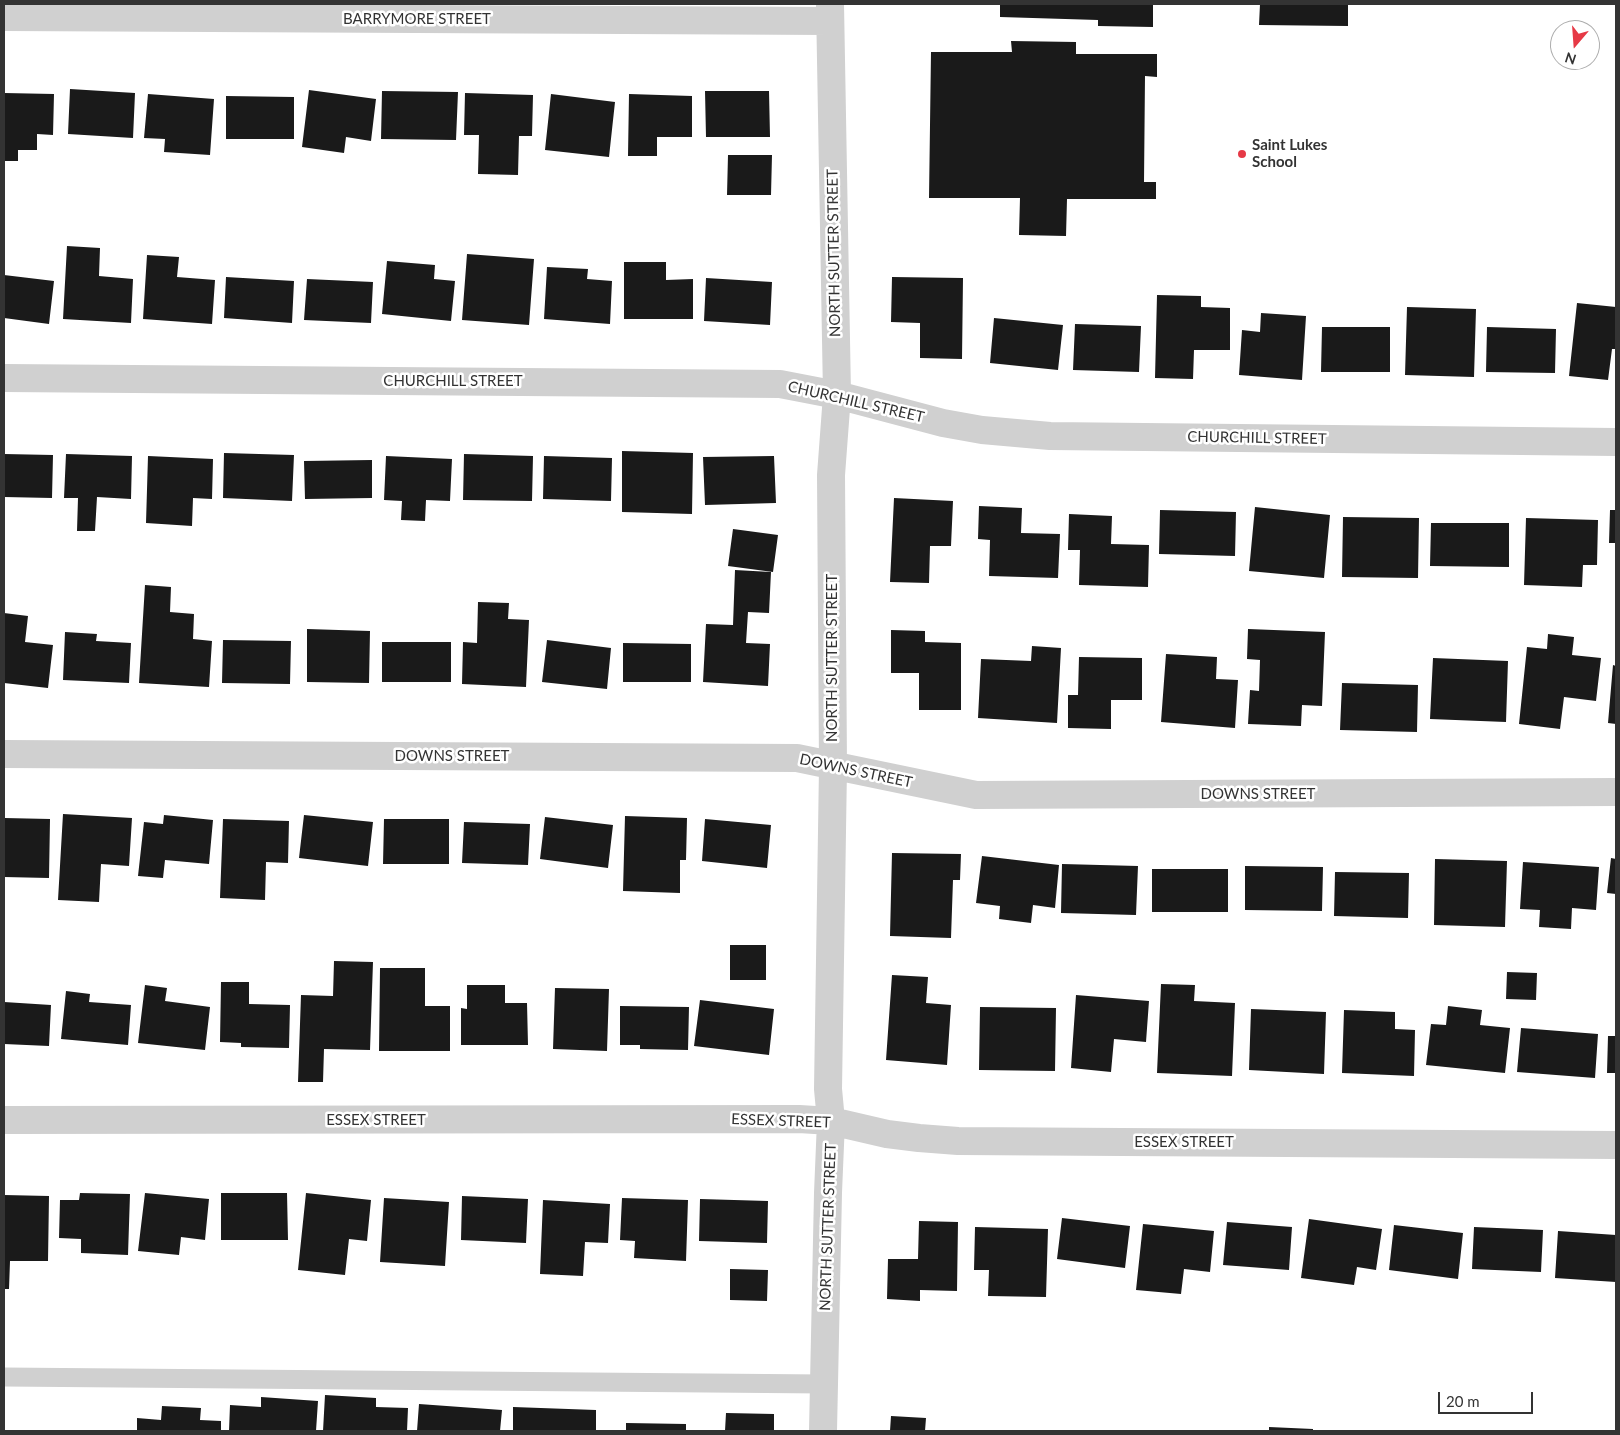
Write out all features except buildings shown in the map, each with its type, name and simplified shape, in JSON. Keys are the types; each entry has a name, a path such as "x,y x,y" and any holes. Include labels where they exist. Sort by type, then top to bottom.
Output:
{"street":[{"name":"BARRYMORE STREET","path":"4,17 830,12"},
{"name":"NORTH SUTTER STREET","path":"823,1431 831,1121 828,1089 833,767 831,475 837,395 830,12"},
{"name":"CHURCHILL STREET","path":"4,378 780,384 837,395 974,429 1050,436 1616,442"},
{"name":"DOWNS STREET","path":"4,754 797,758 833,767 976,795 1616,792"},
{"name":"ESSEX STREET","path":"4,1120 799,1119 831,1121 887,1134 958,1140 1616,1145"}],"lane":[{"path":"4,1377 824,1384"}],"place":[{"name":"Saint Lukes School","path":"1242,154"}]}
